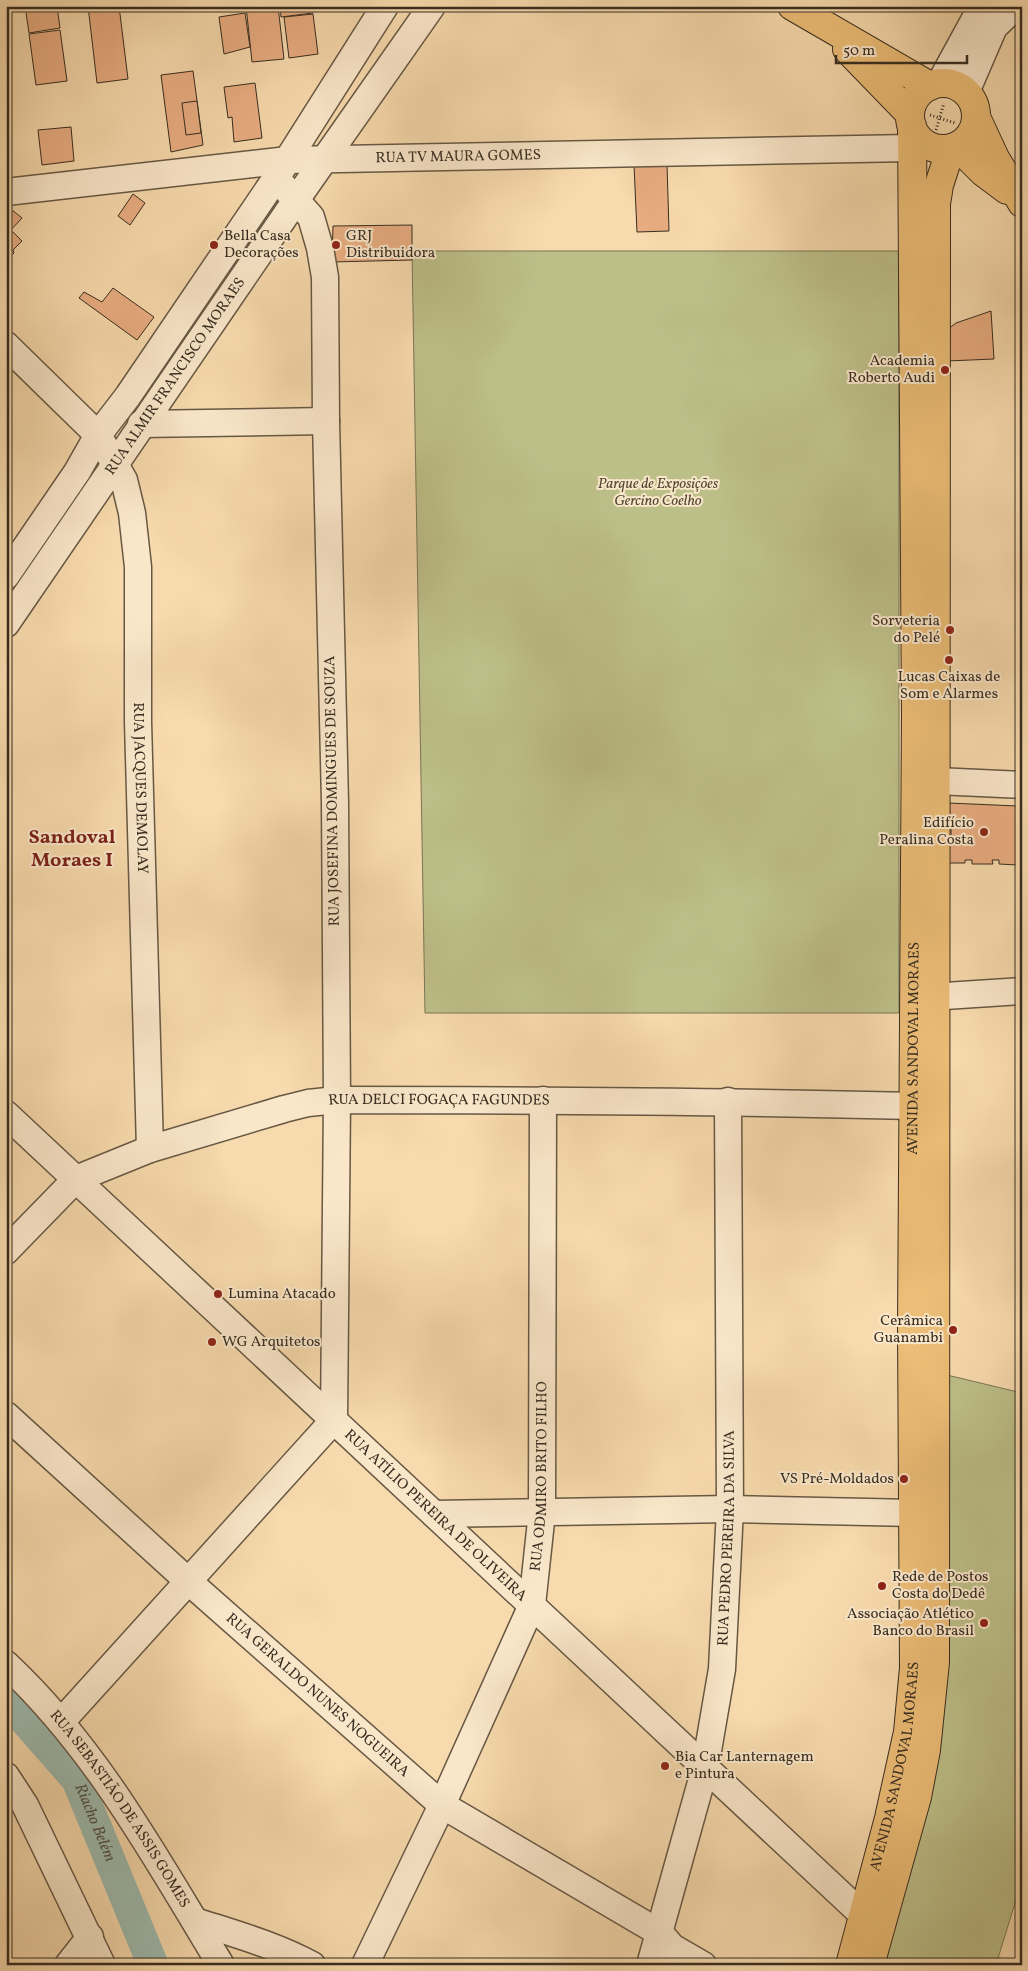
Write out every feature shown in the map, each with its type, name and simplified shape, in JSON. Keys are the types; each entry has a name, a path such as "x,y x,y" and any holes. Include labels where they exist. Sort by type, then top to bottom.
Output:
{"main road":[{"path":"792,6 945,94 972,101 942,131"},
{"path":"826,26 942,131 983,172 1020,201"},
{"path":"942,131 916,97 945,94"},
{"name":"AVENIDA SANDOVAL MORAES","path":"850,1965 889,1818 908,1732 914,1668 914,1513 924,1356 926,714 936,204 942,131"},
{"name":"AVENIDA SANDOVAL MORAES","path":"870,1965 917,1796 926,1750 935,1662 915,1106 925,998 936,782 926,714 942,131"}],"street":[{"name":"RUA ALMIR FRANCISCO MORAES","path":"6,576 76,472 98,435 128,396 282,169 385,6"},
{"name":"RUA ALMIR FRANCISCO MORAES","path":"6,624 141,424 432,6"},
{"path":"945,94 982,6"},
{"path":"945,94 994,27 1016,6"},
{"name":"RUA TV MAURA GOMES","path":"6,192 282,169 324,159 942,131"},
{"name":"RUA JOSEFINA DOMINGUES DE SOUZA","path":"282,169 296,200 311,217 320,248 325,277 326,421 335,803 337,1100 334,1420"},
{"name":"RUA JACQUES DEMOLAY","path":"6,345 98,435 124,480 132,513 138,568 138,722 150,1149"},
{"path":"141,424 326,421"},
{"path":"936,782 1022,785"},
{"path":"925,998 1022,991"},
{"name":"RUA DELCI FOGAÇA FAGUNDES","path":"6,1251 76,1179 150,1149 308,1103 337,1100 542,1100 728,1101 915,1106"},
{"name":"RUA ODMIRO BRITO FILHO","path":"365,1965 442,1805 532,1605 542,1512 542,1100"},
{"name":"RUA PEDRO PEREIRA DA SILVA","path":"650,1965 706,1768 722,1669 730,1510 728,1101"},
{"name":"RUA ATÍLIO PEREIRA DE OLIVEIRA","path":"6,1114 864,1916"},
{"name":"RUA GERALDO NUNES NOGUEIRA","path":"6,1415 188,1581 442,1805 660,1933 672,1947 703,1965"},
{"path":"61,1722 334,1420"},
{"path":"434,1514 730,1510 914,1513"},
{"name":"RUA SEBASTIÃO DE ASSIS GOMES","path":"6,1664 61,1722 125,1807 221,1965"},
{"path":"6,1776 25,1805 102,1965"},
{"path":"195,1922 248,1938 291,1954 312,1965"},
{"path":"68,1965 90,1937"}],"path":[{"path":"942,131 940,118 945,94"},
{"path":"940,118 942,131"}],"green space":[{"name":"Parque de Exposições Gercino Coelho","path":"412,251 899,251 899,1013 425,1013"},
{"name":"Associação Atlético Banco do Brasil","path":"947,1375 1022,1393 1022,1880 996,1965 883,1965"}],"building":[{"path":"25,6 57,6 60,28 29,33"},
{"path":"88,6 119,6 128,79 97,83"},
{"path":"246,6 278,6 284,59 252,62"},
{"path":"280,6 312,6 313,13 281,17"},
{"path":"245,13 250,47 224,54 219,17"},
{"path":"313,14 318,54 289,58 284,17"},
{"path":"60,30 67,81 36,85 29,34"},
{"path":"193,71 203,145 171,152 161,75"},
{"path":"255,83 262,138 234,142 232,117 228,118 224,87"},
{"path":"197,101 201,133 186,135 182,103"},
{"path":"71,127 74,161 42,165 38,130"},
{"path":"667,164 669,231 637,232 634,165"},
{"path":"133,194 145,203 130,225 118,216"},
{"path":"7,206 22,218 9,232 6,230"},
{"path":"412,225 412,260 332,262 333,226"},
{"path":"12,231 22,241 13,250 14,253 8,259 6,258 6,238"},
{"path":"113,288 154,317 137,340 79,298 84,292 102,302"},
{"path":"991,311 994,359 947,361 948,329 956,323"},
{"name":"Edifício Peralina Costa","path":"948,803 1018,806 1017,842 1019,847 1017,865 999,864 999,860 992,860 993,864 972,864 972,860 965,860 965,863 947,863 947,836 951,836 951,828 947,828"}],"waterway":[{"name":"Riacho Belém","path":"6,1699 77,1780 153,1965"}],"place":[{"name":"Bella Casa Decorações","path":"214,245"},
{"name":"GRJ Distribuidora","path":"336,245"},
{"name":"Academia Roberto Audi","path":"945,370"},
{"name":"Sorveteria do Pelé","path":"950,630"},
{"name":"Lucas Caixas de Som e Alarmes","path":"949,660"},
{"name":"Edifício Peralina Costa","path":"984,832"},
{"name":"Lumina Atacado","path":"218,1294"},
{"name":"Cerâmica Guanambi","path":"953,1330"},
{"name":"WG Arquitetos","path":"212,1342"},
{"name":"VS Pré-Moldados","path":"904,1479"},
{"name":"Rede de Postos Costa do Dedê","path":"882,1586"},
{"name":"Associação Atlético Banco do Brasil","path":"984,1623"},
{"name":"Bia Car Lanternagem e Pintura","path":"665,1766"}],"district":[{"name":"Sandoval Moraes I","path":"72,850"}]}
